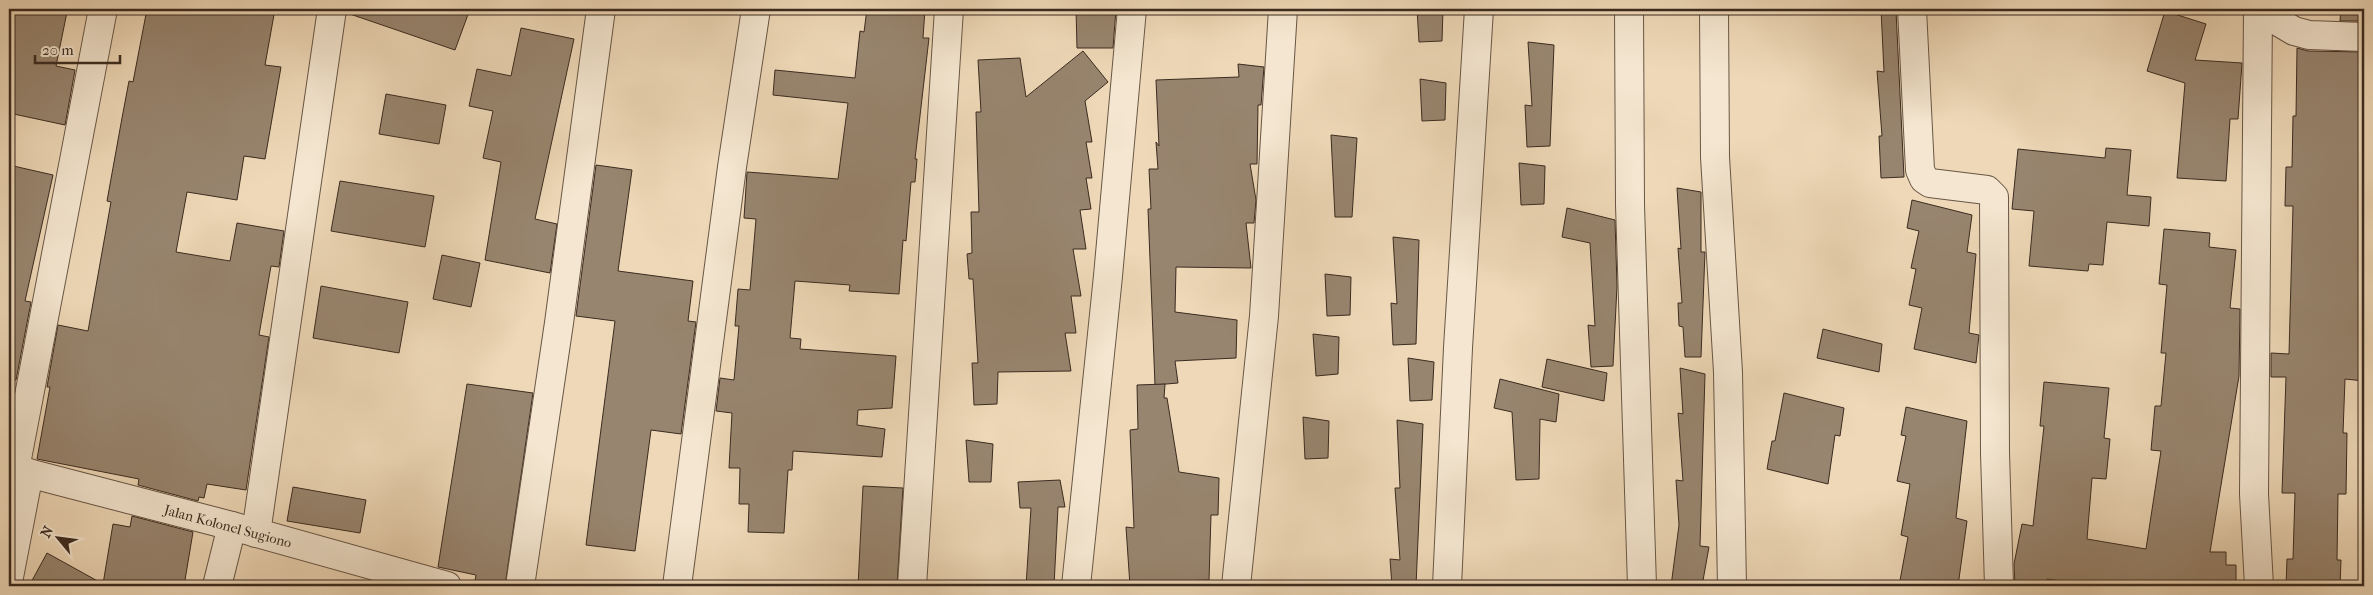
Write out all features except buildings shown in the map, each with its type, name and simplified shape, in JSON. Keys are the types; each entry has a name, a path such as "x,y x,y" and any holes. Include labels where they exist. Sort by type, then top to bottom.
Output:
{"street":[{"path":"9,577 17,470 103,9"},
{"path":"217,586 244,530 332,9"},
{"path":"520,586 559,323 601,9"},
{"path":"677,586 732,167 756,9"},
{"path":"912,586 949,9"},
{"path":"1076,586 1108,276 1132,9"},
{"path":"1236,586 1264,316 1283,9"},
{"path":"1447,586 1458,348 1479,9"},
{"path":"1628,9 1630,205 1642,586"},
{"path":"1714,9 1715,157 1728,372 1732,586"},
{"path":"1912,9 1920,170 1924,179 1930,183 1987,190 1994,198 1995,453 1999,586"},
{"path":"2258,586 2254,494 2257,9 2294,30 2309,35 2364,37"},
{"name":"Jalan Kolonel Sugiono","path":"17,470 447,586"}]}
